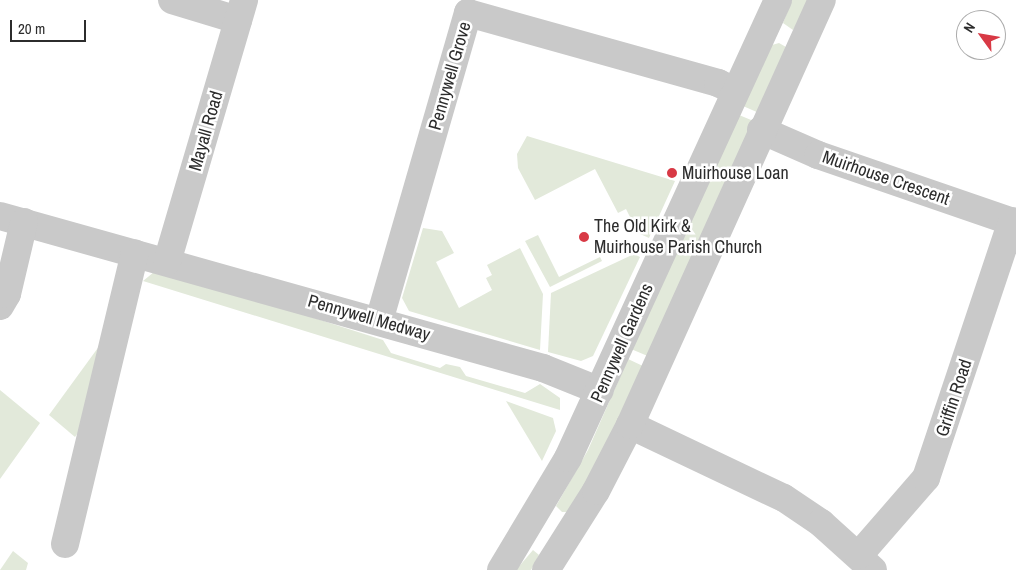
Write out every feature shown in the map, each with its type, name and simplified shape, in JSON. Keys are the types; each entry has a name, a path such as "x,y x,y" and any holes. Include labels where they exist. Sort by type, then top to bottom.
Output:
{"street":[{"path":"172,0 241,10"},
{"name":"Pennywell Gardens","path":"501,570 537,515 600,391 778,0"},
{"path":"546,570 571,533 630,425 761,130 822,0"},
{"name":"Mayall Road","path":"167,262 241,10"},
{"name":"Pennywell Grove","path":"379,321 468,13 718,83 735,91"},
{"path":"765,27 801,44"},
{"name":"Muirhouse Crescent","path":"761,130 818,155 1014,222"},
{"name":"Pennywell Medway","path":"0,306 7,294 12,219 543,368 600,391"},
{"name":"Griffin Road","path":"866,562 926,478 1014,222"},
{"path":"65,544 135,253"},
{"path":"630,425 784,498 866,562"},
{"path":"537,515 571,533"}],"green space":[{"path":"792,0 811,0 793,30 783,23"},
{"path":"779,43 786,47 759,113 743,106 772,45"},
{"path":"739,115 756,122 650,357 631,349"},
{"path":"527,136 675,181 649,238 638,233 626,209 618,213 595,169 535,200 518,168 517,154"},
{"path":"423,228 442,231 454,253 436,262 459,308 492,290 486,278 492,275 487,265 520,248 543,294 540,350 409,311 402,298"},
{"path":"538,235 559,277 600,257 602,261 550,287 525,241"},
{"path":"634,254 640,257 593,356 581,361 548,352 551,293"},
{"path":"164,270 383,340 391,353 440,368 446,364 460,367 466,376 525,393 540,384 560,398 560,410 143,281 154,272"},
{"path":"100,345 80,430 75,437 49,415"},
{"path":"628,359 645,367 593,472 567,512 562,512 556,506 588,450"},
{"path":"0,390 40,423 0,479"},
{"path":"506,401 553,418 556,431 542,461"},
{"path":"533,550 539,555 531,570 516,570"},
{"path":"13,551 28,563 26,570 0,570"}],"place":[{"name":"Muirhouse Loan","path":"672,173"},
{"name":"The Old Kirk & Muirhouse Parish Church","path":"584,237"}]}
